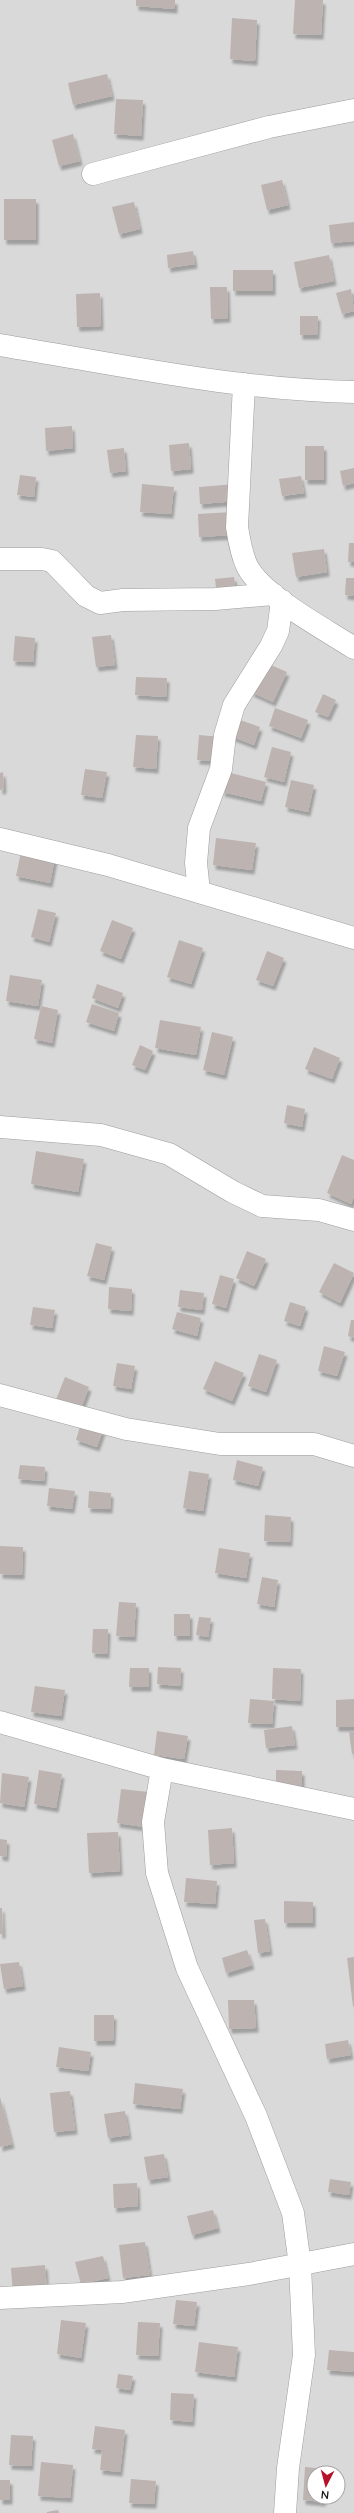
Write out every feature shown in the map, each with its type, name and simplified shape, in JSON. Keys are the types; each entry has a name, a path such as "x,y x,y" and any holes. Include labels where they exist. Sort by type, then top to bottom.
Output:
{"street":[{"path":"93,174 270,127 354,110"},
{"path":"0,345 244,384 311,391 354,392"},
{"path":"244,384 237,527 241,549 248,567 277,598 354,648"},
{"path":"0,559 42,558 52,561 86,596 100,604 123,600 277,598"},
{"path":"199,891 196,863 199,828 221,769 225,735 234,705 271,646 278,631 277,598"},
{"path":"0,839 108,865 354,938"},
{"path":"0,1127 108,1138 169,1154 233,1192 262,1206 319,1210 354,1220"},
{"path":"0,1395 126,1429 220,1444 314,1444 354,1456"},
{"path":"0,1722 162,1770 354,1809"},
{"path":"162,1770 153,1822 157,1873 187,1968 256,2116 293,2213 300,2265 304,2355 288,2468 285,2513"},
{"path":"0,2298 122,2292 249,2274 354,2254"}],"shaded area":[{"path":"0,0 354,0 354,2513 0,2513"}],"building":[{"path":"136,0 175,0 175,9 136,6"},
{"path":"295,0 323,0 321,35 293,34"},
{"path":"232,18 257,20 255,61 230,59"},
{"path":"107,74 112,96 73,105 68,83"},
{"path":"116,99 143,100 141,136 114,134"},
{"path":"73,134 80,161 59,166 52,140"},
{"path":"282,180 288,205 267,210 261,185"},
{"path":"4,199 36,199 36,240 4,240"},
{"path":"134,202 140,229 119,234 112,207"},
{"path":"354,222 354,241 331,243 329,225"},
{"path":"193,251 195,264 168,268 167,255"},
{"path":"329,255 334,281 299,288 294,262"},
{"path":"233,270 273,270 273,291 233,291"},
{"path":"210,287 227,287 228,318 211,319"},
{"path":"351,289 354,311 342,314 336,293"},
{"path":"100,293 101,326 77,327 76,294"},
{"path":"300,316 318,316 317,335 300,335"},
{"path":"72,426 73,448 46,451 45,428"},
{"path":"189,443 191,469 171,471 169,445"},
{"path":"305,446 324,446 324,480 305,480"},
{"path":"124,448 126,471 110,473 107,450"},
{"path":"354,468 354,483 343,486 340,471"},
{"path":"20,475 36,477 34,497 17,495"},
{"path":"301,476 304,493 282,496 279,479"},
{"path":"142,484 174,487 171,514 140,512"},
{"path":"236,484 237,501 200,504 199,487"},
{"path":"232,512 233,535 199,537 198,514"},
{"path":"349,543 354,543 354,562 348,562"},
{"path":"324,549 327,572 296,577 292,553"},
{"path":"234,577 236,594 217,596 215,579"},
{"path":"346,578 354,578 354,596 345,595"},
{"path":"111,635 115,665 96,667 92,637"},
{"path":"15,636 35,638 33,662 13,661"},
{"path":"264,662 287,672 273,702 251,692"},
{"path":"136,677 167,678 166,697 135,695"},
{"path":"323,694 336,700 328,717 315,712"},
{"path":"275,708 308,720 301,738 269,726"},
{"path":"237,719 260,727 254,745 230,736"},
{"path":"136,735 158,736 156,769 133,767"},
{"path":"199,735 221,737 220,761 197,760"},
{"path":"272,747 291,752 284,782 264,777"},
{"path":"85,769 107,772 102,798 81,795"},
{"path":"3,772 4,789 0,790 0,773"},
{"path":"227,772 266,782 261,801 222,792"},
{"path":"291,780 314,785 308,812 285,807"},
{"path":"216,838 256,843 252,870 213,865"},
{"path":"21,852 55,858 50,883 16,876"},
{"path":"38,909 56,913 49,942 31,937"},
{"path":"112,920 133,928 121,959 100,951"},
{"path":"179,940 203,948 191,984 167,977"},
{"path":"267,951 284,958 273,986 256,980"},
{"path":"10,975 42,980 38,1006 6,1001"},
{"path":"97,984 123,993 118,1008 92,998"},
{"path":"92,1004 119,1013 114,1031 86,1022"},
{"path":"41,1006 58,1010 52,1043 34,1039"},
{"path":"160,1020 201,1027 196,1055 155,1048"},
{"path":"212,1032 233,1037 224,1075 203,1070"},
{"path":"140,1045 153,1051 145,1070 132,1065"},
{"path":"314,1047 340,1058 332,1079 305,1069"},
{"path":"287,1105 305,1109 302,1127 284,1123"},
{"path":"36,1151 84,1159 78,1192 31,1184"},
{"path":"342,1155 354,1160 354,1196 351,1204 327,1193"},
{"path":"96,1243 112,1247 104,1280 87,1276"},
{"path":"247,1251 266,1259 254,1286 236,1278"},
{"path":"334,1263 354,1273 340,1303 319,1292"},
{"path":"220,1275 234,1279 226,1308 212,1304"},
{"path":"109,1287 132,1289 131,1311 108,1309"},
{"path":"180,1290 204,1293 202,1310 178,1307"},
{"path":"290,1302 306,1307 300,1326 284,1321"},
{"path":"33,1307 55,1310 52,1328 30,1325"},
{"path":"177,1312 201,1318 197,1336 172,1329"},
{"path":"351,1320 354,1320 354,1338 348,1336"},
{"path":"324,1346 345,1352 337,1376 318,1371"},
{"path":"259,1354 277,1360 266,1392 248,1386"},
{"path":"215,1361 244,1373 232,1401 203,1389"},
{"path":"117,1363 135,1366 131,1389 113,1386"},
{"path":"65,1377 89,1387 80,1411 55,1402"},
{"path":"81,1423 103,1430 97,1447 76,1440"},
{"path":"237,1460 263,1467 258,1486 233,1480"},
{"path":"20,1465 45,1467 44,1481 18,1479"},
{"path":"189,1471 209,1474 203,1511 183,1508"},
{"path":"49,1488 75,1491 72,1509 47,1506"},
{"path":"89,1491 111,1493 110,1509 88,1508"},
{"path":"265,1515 291,1517 290,1542 264,1541"},
{"path":"0,1546 23,1547 22,1575 0,1574"},
{"path":"219,1548 250,1553 246,1578 215,1573"},
{"path":"262,1577 278,1580 274,1607 257,1604"},
{"path":"119,1602 136,1603 134,1637 116,1636"},
{"path":"174,1614 190,1614 190,1636 174,1636"},
{"path":"199,1617 211,1618 208,1637 196,1635"},
{"path":"93,1629 108,1629 107,1654 92,1653"},
{"path":"158,1667 181,1668 180,1686 157,1684"},
{"path":"130,1668 149,1668 149,1687 129,1687"},
{"path":"273,1668 301,1669 300,1701 272,1699"},
{"path":"35,1686 65,1690 61,1716 31,1712"},
{"path":"250,1699 274,1701 272,1724 248,1723"},
{"path":"354,1699 354,1727 336,1727 336,1700"},
{"path":"292,1726 295,1745 266,1748 264,1730"},
{"path":"157,1731 188,1736 184,1759 154,1755"},
{"path":"349,1732 354,1732 354,1754 352,1754"},
{"path":"39,1770 62,1774 56,1808 34,1804"},
{"path":"276,1770 302,1771 302,1786 276,1786"},
{"path":"2,1773 29,1777 24,1807 0,1803"},
{"path":"121,1789 148,1792 144,1827 117,1823"},
{"path":"232,1828 234,1863 210,1865 208,1830"},
{"path":"118,1832 120,1871 89,1873 87,1833"},
{"path":"0,1839 7,1840 6,1857 0,1856"},
{"path":"186,1878 217,1881 215,1904 184,1902"},
{"path":"284,1901 313,1902 313,1923 284,1923"},
{"path":"0,1908 2,1908 3,1934 0,1934"},
{"path":"265,1919 270,1951 258,1953 254,1920"},
{"path":"247,1950 252,1965 226,1973 222,1958"},
{"path":"354,1957 354,2006 353,2006 347,1958"},
{"path":"19,1962 23,1986 4,1989 0,1964"},
{"path":"228,2000 254,2000 256,2028 229,2029"},
{"path":"94,2015 114,2015 113,2041 94,2041"},
{"path":"348,2040 351,2055 327,2059 325,2044"},
{"path":"59,2047 91,2052 88,2071 56,2067"},
{"path":"135,2083 183,2089 180,2109 133,2104"},
{"path":"70,2091 75,2130 54,2132 50,2093"},
{"path":"0,2097 12,2144 0,2147"},
{"path":"125,2111 129,2135 108,2138 104,2114"},
{"path":"164,2154 168,2177 148,2180 144,2157"},
{"path":"330,2179 351,2182 349,2195 328,2192"},
{"path":"137,2183 138,2206 114,2208 113,2184"},
{"path":"213,2210 218,2228 192,2235 187,2216"},
{"path":"145,2242 150,2275 123,2278 119,2245"},
{"path":"103,2256 108,2278 81,2284 75,2262"},
{"path":"45,2265 47,2291 13,2294 11,2268"},
{"path":"176,2300 197,2302 194,2326 173,2324"},
{"path":"61,2320 86,2323 81,2358 57,2354"},
{"path":"138,2322 160,2323 158,2356 136,2355"},
{"path":"199,2342 238,2347 234,2377 195,2372"},
{"path":"329,2350 354,2352 354,2372 327,2370"},
{"path":"118,2374 133,2376 130,2390 116,2388"},
{"path":"171,2393 194,2394 192,2422 170,2420"},
{"path":"95,2426 125,2430 120,2472 100,2470 102,2450 92,2449"},
{"path":"11,2435 33,2436 31,2466 9,2465"},
{"path":"41,2462 73,2465 70,2498 38,2496"},
{"path":"305,2467 306,2500 303,2500"},
{"path":"131,2479 156,2481 154,2504 129,2503"},
{"path":"0,2480 10,2480 10,2500 0,2500"},
{"path":"58,2510 59,2513 47,2513 47,2512"}]}
